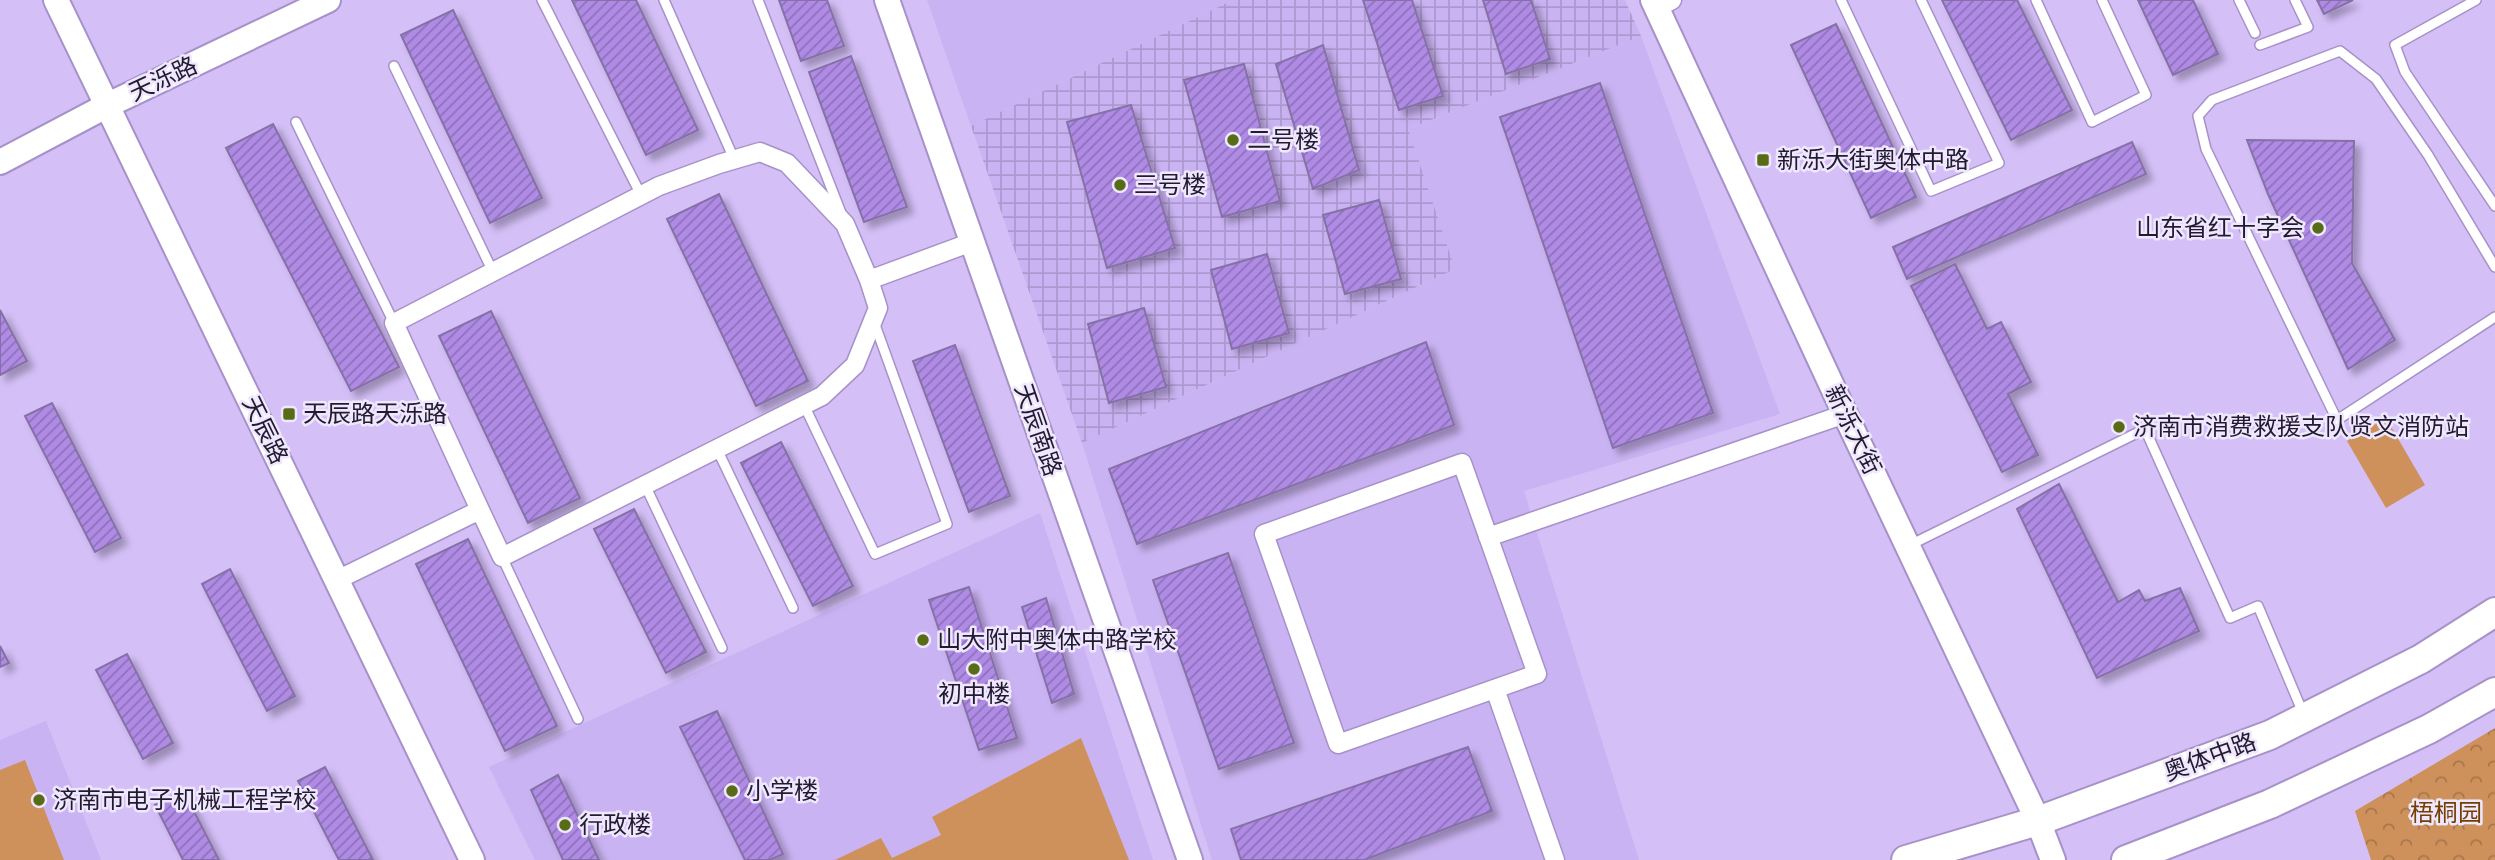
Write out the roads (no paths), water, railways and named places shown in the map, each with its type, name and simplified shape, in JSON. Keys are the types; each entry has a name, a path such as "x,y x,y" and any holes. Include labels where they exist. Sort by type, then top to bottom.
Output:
{"main road":[{"name":"奥体中路","path":"1906,860 2038,821 2270,735 2421,659 2495,612"},
{"path":"2126,860 2270,804 2429,729 2495,692"}],"street":[{"name":"天辰路","path":"56,0 472,860"},
{"name":"天泺路","path":"0,162 108,104 328,0"},
{"name":"天辰南路","path":"887,0 1190,860"},
{"name":"新泺大街","path":"1661,3 1845,414 2038,821 2053,860"},
{"path":"760,152 787,163 845,224 878,308 855,365 821,396 502,557 394,323 659,186 734,159 760,152"},
{"path":"869,280 972,242"},
{"path":"1488,537 1845,414"},
{"path":"1462,463 1537,674 1495,689 1338,744 1264,534 1462,463"},
{"path":"337,580 480,510"},
{"path":"1495,689 1555,860"}],"lane":[{"path":"542,0 641,195"},
{"path":"664,0 734,159"},
{"path":"758,0 845,224"},
{"path":"1841,0 1931,191 1999,163 1921,0"},
{"path":"2036,0 2092,122 2146,95 2102,0"},
{"path":"2239,0 2255,33"},
{"path":"2260,45 2308,27 2295,0"},
{"path":"2476,0 2395,45 2405,72 2495,206"},
{"path":"2495,267 2428,155 2376,79 2340,51 2212,100 2198,116 2206,149 2337,420 2495,317"},
{"path":"394,66 493,272"},
{"path":"296,122 394,323"},
{"path":"804,405 875,554 947,524 873,320"},
{"path":"1909,546 2145,429 2230,618 2258,606 2305,718"},
{"path":"716,449 793,608"},
{"path":"645,485 722,648"},
{"path":"502,557 578,719"}],"place":[{"name":"二号楼","path":"1233,140"},
{"name":"新泺大街奥体中路","path":"1763,160"},
{"name":"三号楼","path":"1120,185"},
{"name":"山东省红十字会","path":"2318,228"},
{"name":"天辰路天泺路","path":"289,414"},
{"name":"济南市消费救援支队贤文消防站","path":"2119,427"},
{"name":"山大附中奥体中路学校","path":"923,640"},
{"name":"初中楼","path":"974,669"},
{"name":"小学楼","path":"732,791"},
{"name":"济南市电子机械工程学校","path":"39,800"},
{"name":"行政楼","path":"565,825"}],"park label":[{"name":"梧桐园","path":"2446,813"}]}
